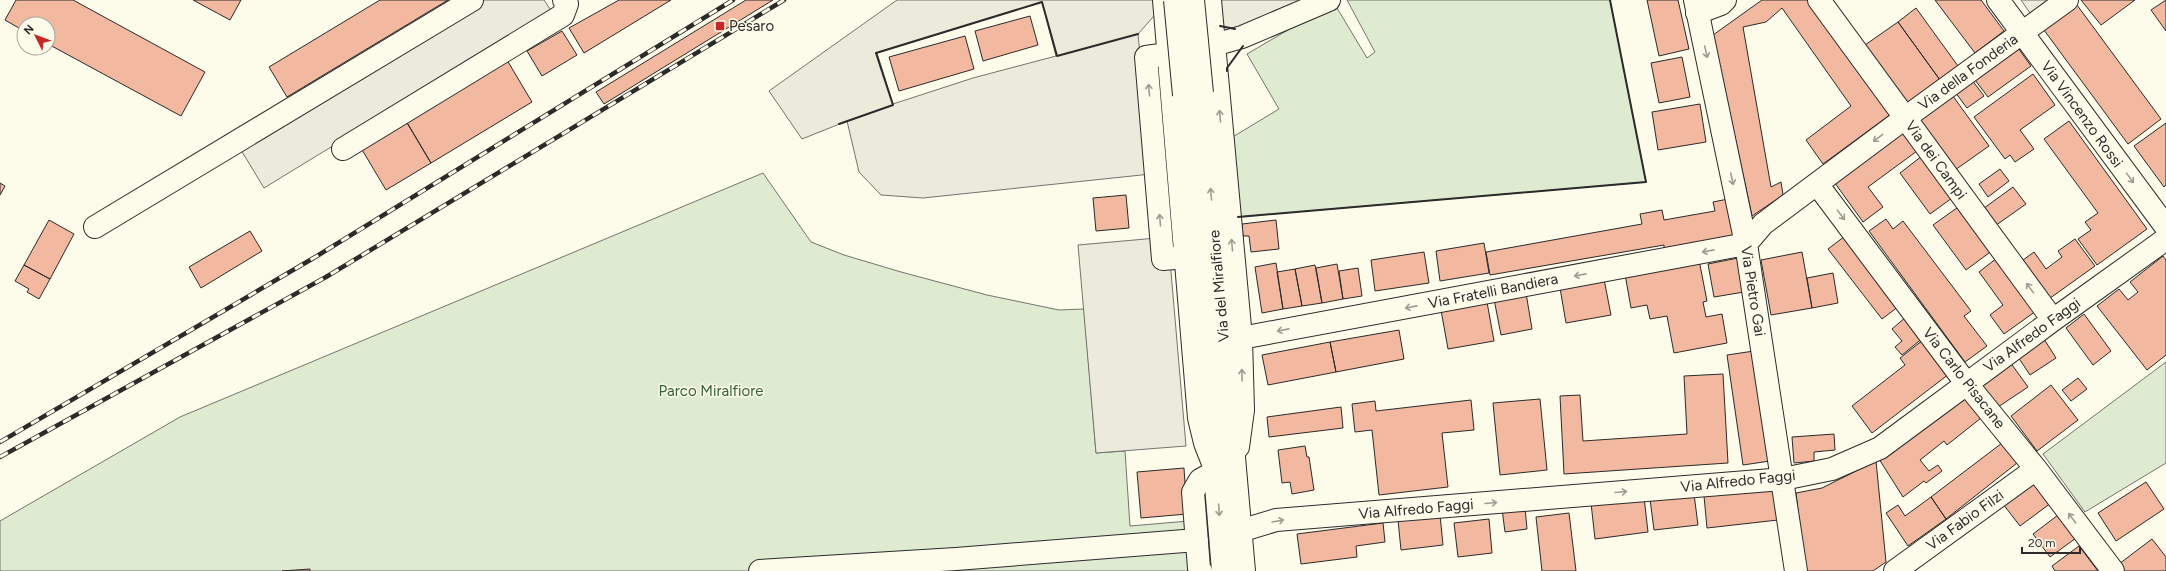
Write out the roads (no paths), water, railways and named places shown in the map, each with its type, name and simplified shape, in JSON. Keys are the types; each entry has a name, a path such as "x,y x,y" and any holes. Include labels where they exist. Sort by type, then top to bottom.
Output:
{"street":[{"path":"95,227 472,0"},
{"name":"Via del Miralfiore","path":"1193,0 1193,94 1225,470 1223,571"},
{"path":"1200,570 1194,492 1200,480 1225,470 1243,410 1241,338 1210,0"},
{"path":"1186,257 1163,259 1146,57 1168,55 1184,51 1213,36 1242,37 1329,0"},
{"name":"Via Pietro Gai","path":"1725,0 1721,4 1696,7 1746,244 1796,571"},
{"name":"Via dei Campi","path":"1819,0 2052,320"},
{"name":"Via Vincenzo Rossi","path":"1998,0 2166,227"},
{"name":"Via della Fonderia","path":"1746,244 1763,224 2022,32 2068,0"},
{"path":"342,149 563,15 565,2"},
{"path":"1168,4 1180,8 1191,8 1202,15 1213,36"},
{"name":"Via del Miralfiore","path":"1168,4 1193,94"},
{"name":"Via del Miralfiore","path":"1168,4 1168,55 1199,418 1205,443 1225,470 1240,531 1244,571"},
{"name":"Via Carlo Pisacane","path":"1817,184 1966,383 2036,469 2113,571"},
{"name":"Via Alfredo Faggi","path":"1240,531 1276,520 1783,479 1832,469 1880,448 2052,320 2166,239"},
{"name":"Via Fratelli Bandiera","path":"1241,338 1746,244"},
{"name":"Via Fabio Filzi","path":"1895,571 2036,469"},
{"path":"760,571 956,560 1197,540"}],"railway":[{"path":"0,442 317,256 733,0"},
{"path":"0,457 326,277 784,0"}],"place":[{"name":"Pesaro","path":"720,26"}],"park label":[{"name":"Parco Miralfiore","path":"711,391"}]}
